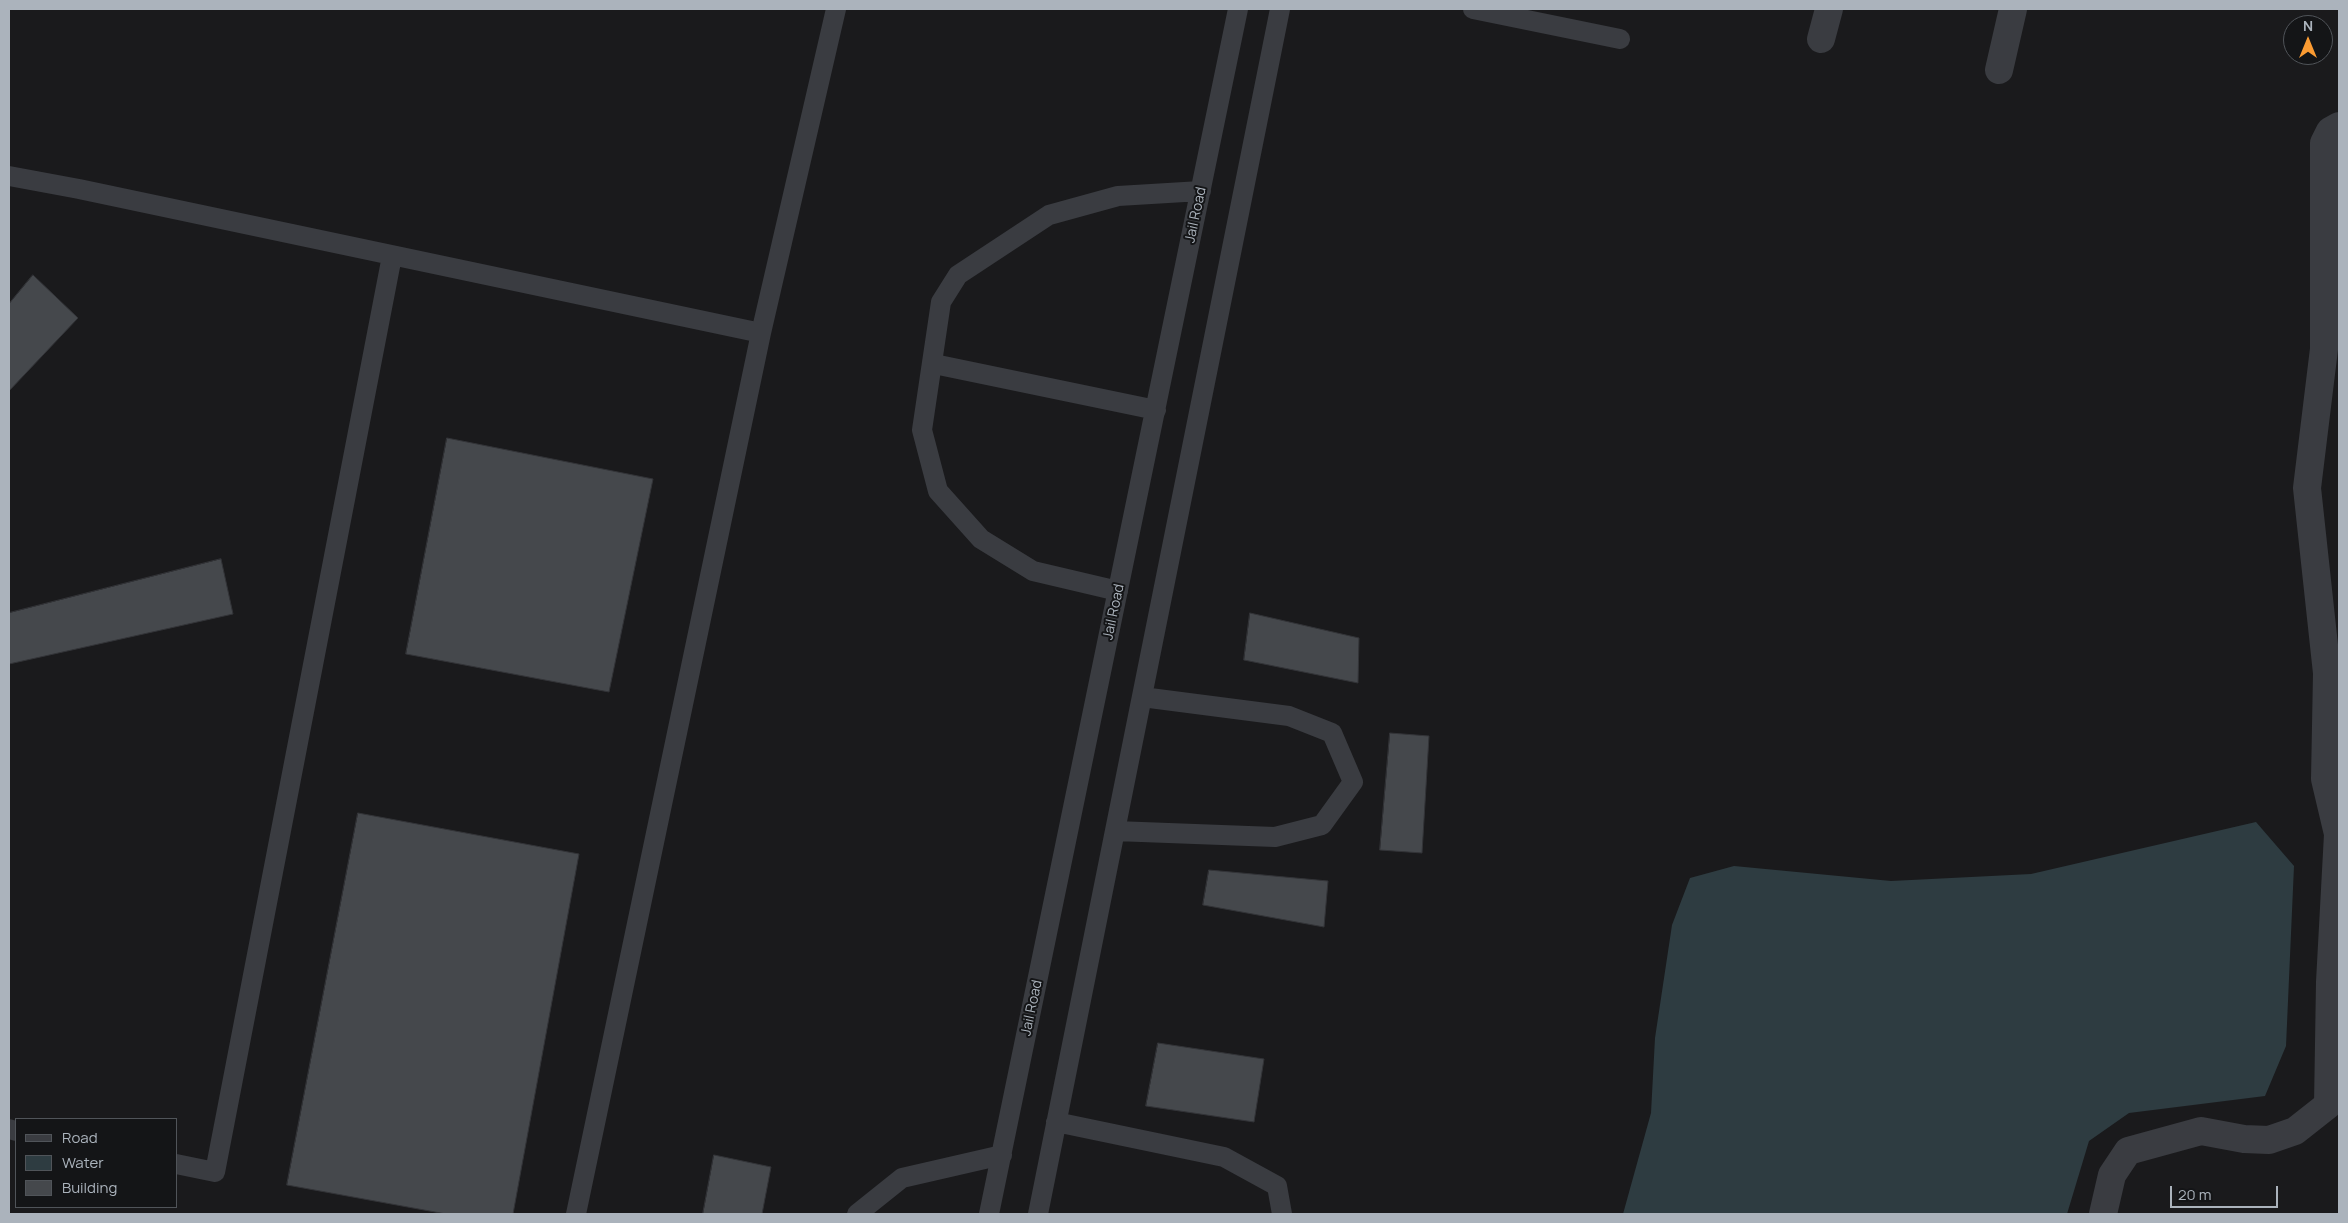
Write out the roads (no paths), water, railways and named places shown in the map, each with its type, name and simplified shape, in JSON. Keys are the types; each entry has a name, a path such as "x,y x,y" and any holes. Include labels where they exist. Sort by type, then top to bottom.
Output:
{"street":[{"path":"1821,39 1829,9"},
{"path":"1998,70 2013,9"},
{"path":"2104,1214 2112,1175 2128,1151 2202,1131 2244,1139 2270,1140 2295,1131 2328,1105 2330,982 2338,834 2325,778 2327,673 2307,488 2324,349 2324,143 2330,131 2339,126"}],"lane":[{"path":"576,1214 761,333 836,9"},
{"name":"Jail Road","path":"989,1214 1238,9"},
{"path":"1038,1214 1280,9"},
{"path":"1473,9 1620,39"},
{"path":"9,176 761,333"},
{"path":"1118,591 1033,570 981,540 938,491 922,430 934,364 941,302 958,275 1049,216 1118,196 1201,191"},
{"path":"178,1164 215,1172 392,256"},
{"path":"934,364 1156,410"},
{"path":"1115,830 1276,837 1322,825 1353,782 1332,732 1289,716 1142,697"},
{"path":"1056,1122 1224,1157 1277,1186 1282,1214"},
{"path":"857,1214 902,1178 1002,1154"}],"water":[{"path":"2256,822 2294,866 2286,1046 2265,1096 2129,1113 2089,1141 2067,1214 1623,1214 1651,1113 1655,1038 1672,925 1690,878 1734,866 1891,881 2031,874"}]}
